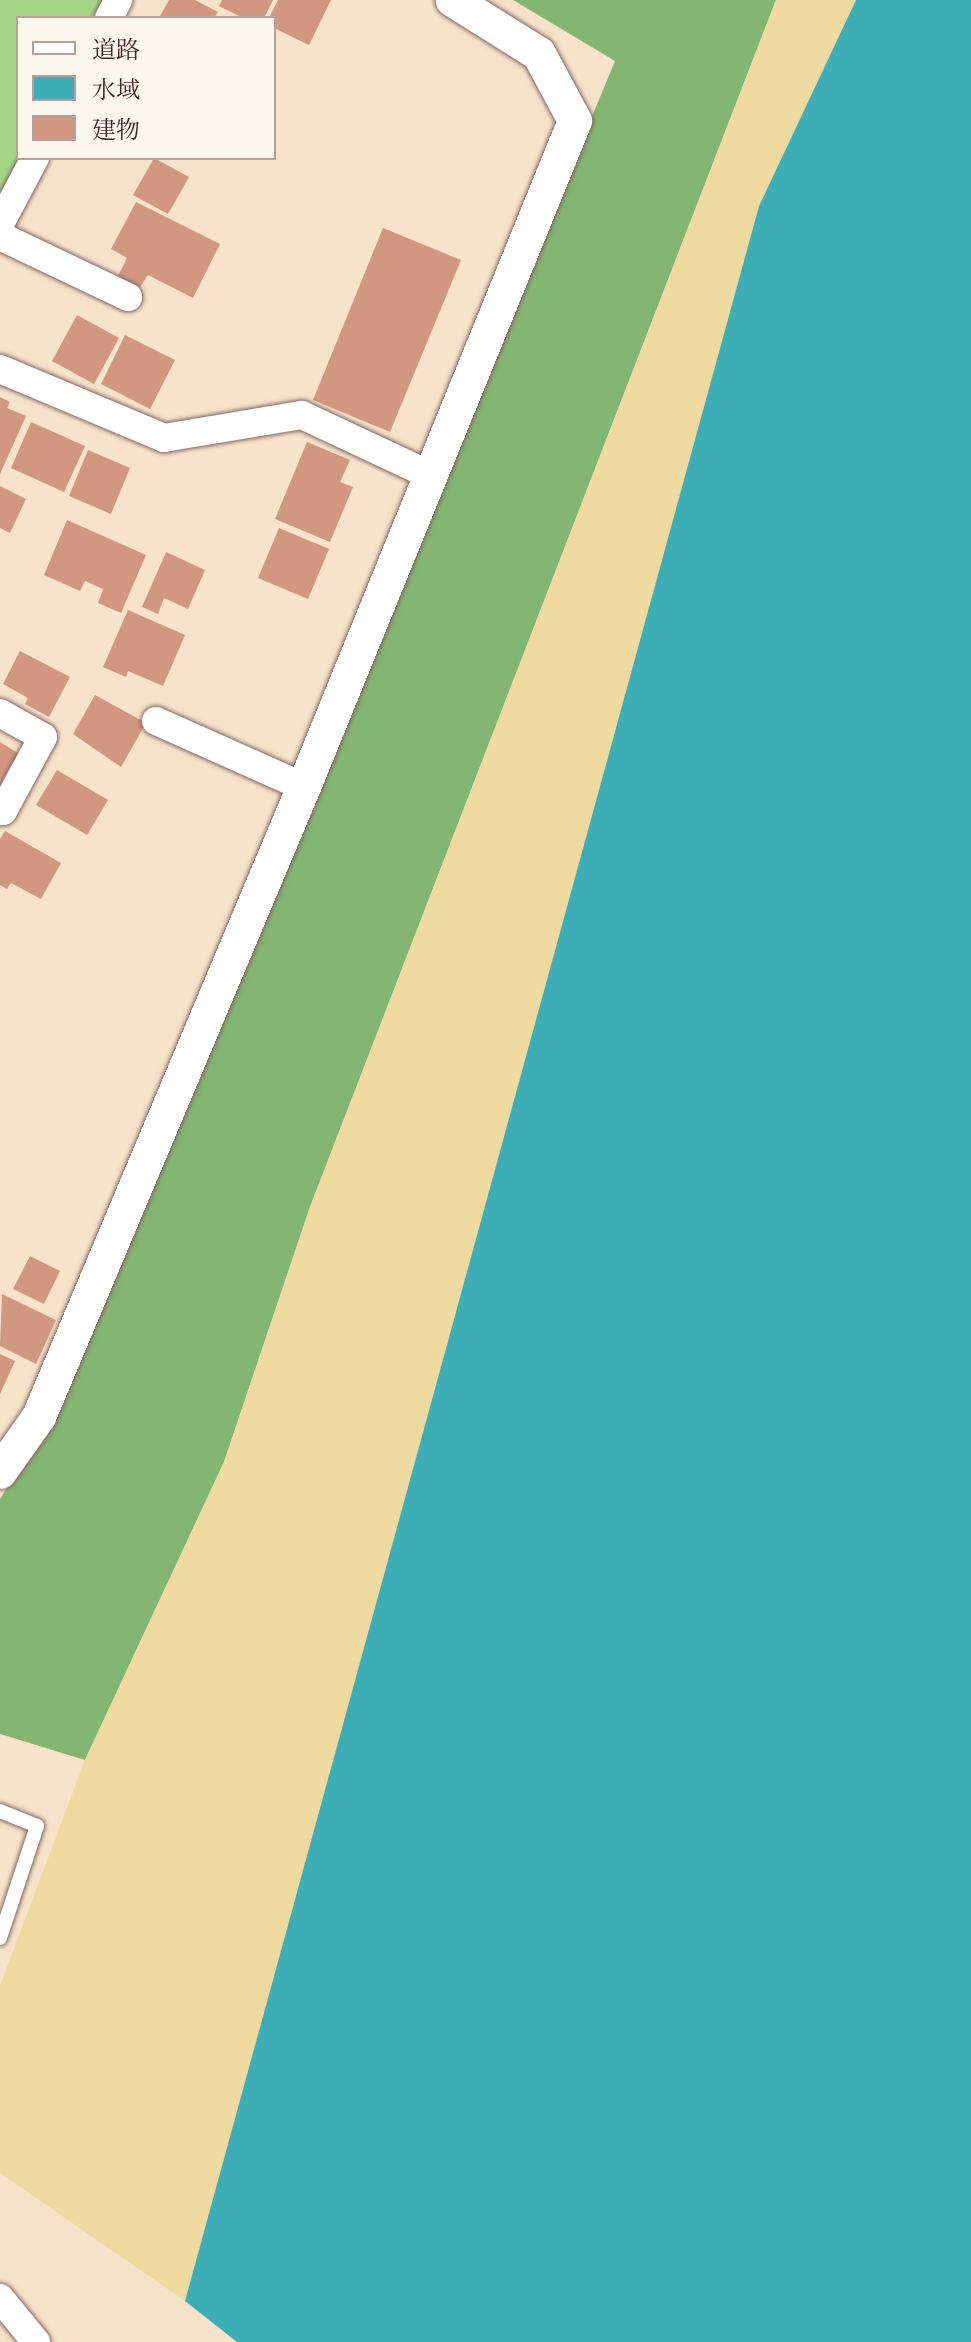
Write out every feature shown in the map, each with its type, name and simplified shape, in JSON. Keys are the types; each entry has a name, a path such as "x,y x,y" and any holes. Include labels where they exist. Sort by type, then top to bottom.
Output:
{"street":[{"path":"0,1472 39,1417 304,787 575,121 539,54 453,0"},
{"path":"0,224 34,160"},
{"path":"0,236 128,297"},
{"path":"0,369 164,438 302,415 430,475"},
{"path":"0,713 43,737 3,811 0,809"},
{"path":"156,721 304,787"},
{"path":"0,2298 36,2342"}],"lane":[{"path":"0,1811 37,1826 0,1938"}],"green space":[{"path":"0,0 107,0 99,16 16,16 16,160 26,160 0,211"},
{"path":"513,0 776,0 310,1207 224,1462 85,1760 0,1734 0,1499 56,1409 615,61"}],"sand":[{"path":"776,0 856,0 759,206 185,2301 0,2173 0,1986 85,1760 224,1462 310,1207"}],"water":[{"path":"856,0 971,0 971,2342 237,2342 185,2301 759,206"}],"building":[{"path":"169,0 195,0 218,12 215,16 160,16"},
{"path":"222,0 273,0 265,16 239,16 219,6"},
{"path":"278,0 331,0 309,45 276,29 276,16 270,16"},
{"path":"153,160 189,177 168,214 133,195"},
{"path":"136,202 220,244 193,298 148,275 140,287 118,276 127,258 111,249"},
{"path":"383,228 461,260 390,432 313,400"},
{"path":"77,315 119,338 94,384 52,361"},
{"path":"125,335 175,360 150,409 101,384"},
{"path":"0,397 10,402 7,408 26,416 0,474"},
{"path":"31,422 85,446 64,492 11,468"},
{"path":"307,442 350,460 340,482 353,487 330,542 275,519"},
{"path":"88,450 130,468 111,514 69,496"},
{"path":"0,486 26,499 10,533 0,528"},
{"path":"67,520 146,555 121,613 98,603 103,589 85,581 80,591 44,575"},
{"path":"279,528 329,549 308,599 258,578"},
{"path":"166,552 205,570 188,609 164,598 158,614 142,607"},
{"path":"128,610 185,635 163,686 128,671 126,677 103,667"},
{"path":"20,651 70,677 49,717 25,704 28,698 3,684"},
{"path":"95,695 146,723 121,767 73,734"},
{"path":"0,742 18,753 0,785"},
{"path":"57,770 108,800 87,835 36,805"},
{"path":"5,831 61,863 41,899 11,883 7,889 0,885 0,839"},
{"path":"30,1256 60,1271 44,1304 13,1289"},
{"path":"2,1294 56,1320 36,1364 0,1346"},
{"path":"0,1354 15,1361 0,1394"}]}
